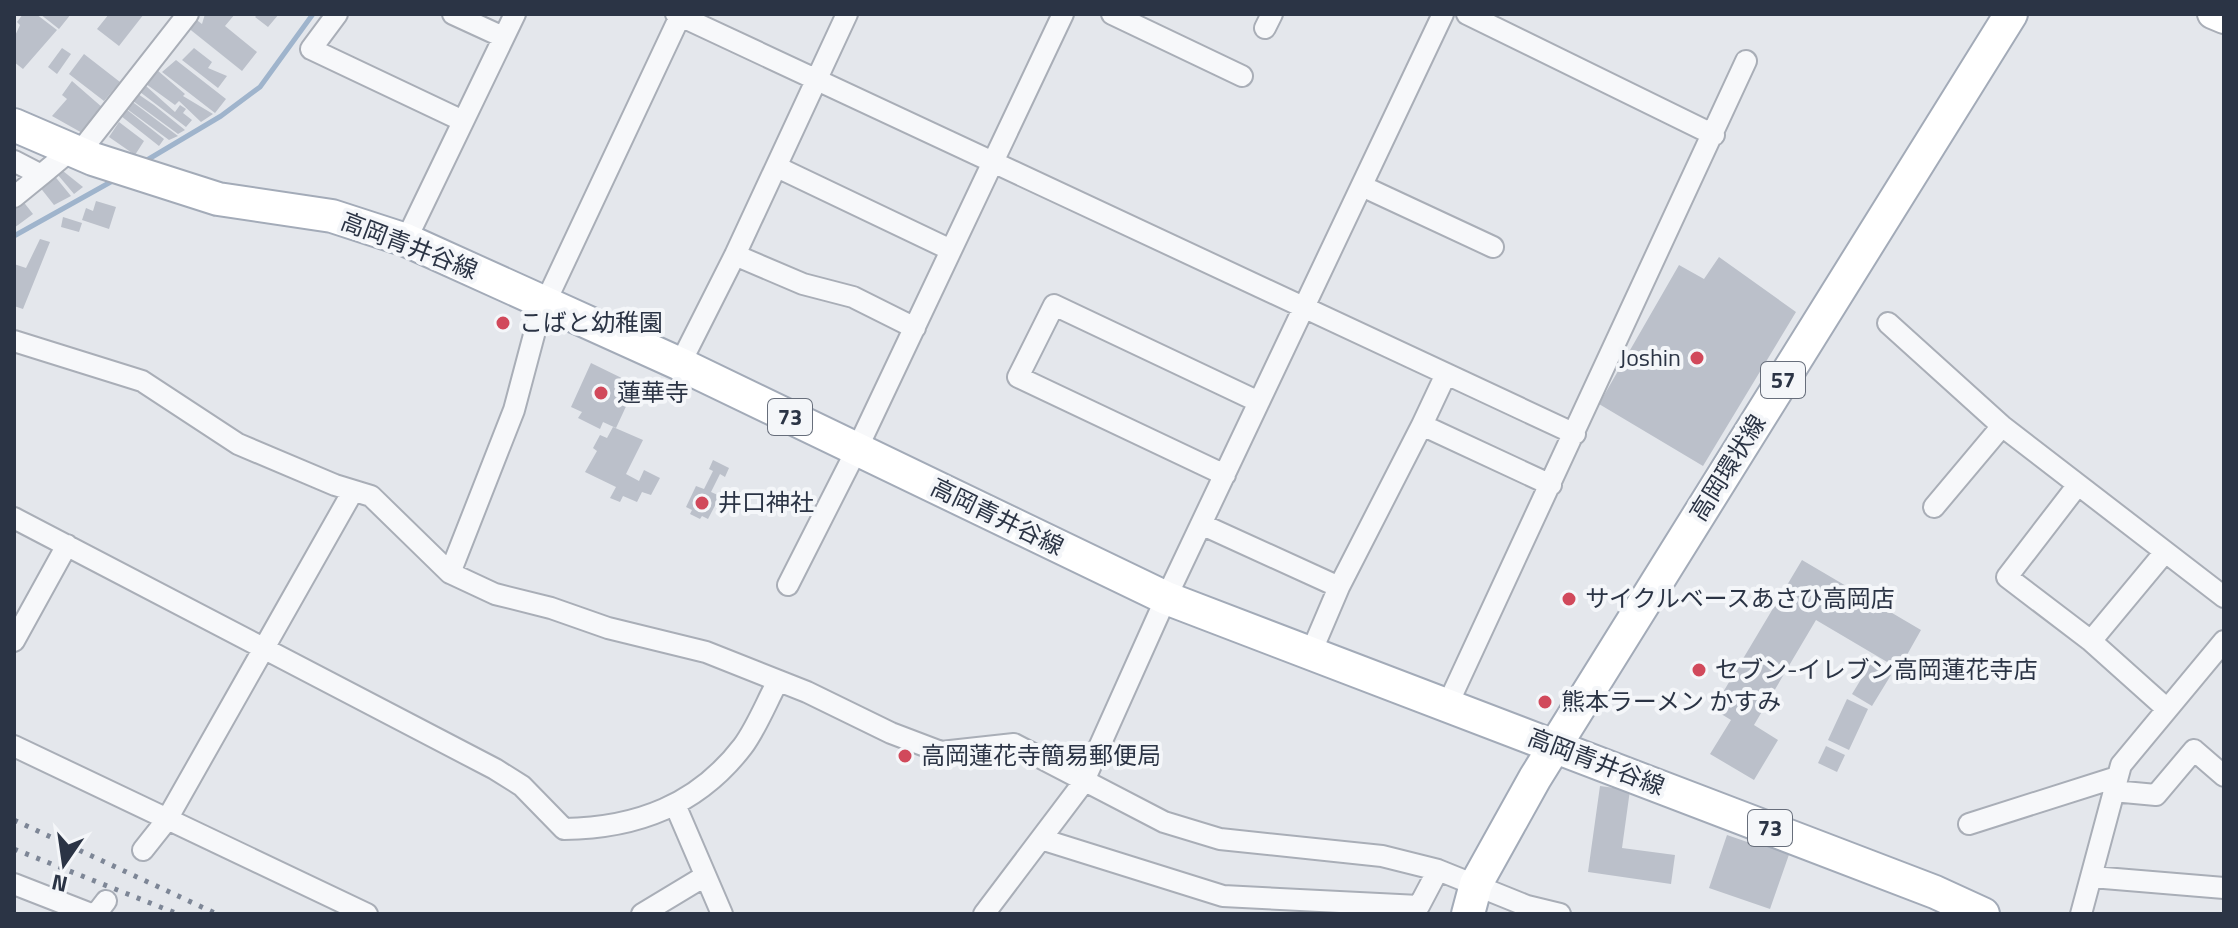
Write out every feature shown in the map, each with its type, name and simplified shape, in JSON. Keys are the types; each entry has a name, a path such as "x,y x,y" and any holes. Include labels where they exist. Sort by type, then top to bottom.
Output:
{"main road":[{"name":"高岡環状線","path":"1444,907 1556,745 2011,14"},
{"name":"高岡青井谷線","path":"14,125 75,152 218,199 332,216 406,240 680,364 1166,598 1446,708 1556,745 1932,903 1983,914"}],"street":[{"path":"14,197 75,152 188,14"},
{"path":"337,14 311,49 463,121"},
{"path":"453,14 503,37"},
{"path":"406,240 515,14"},
{"path":"680,364 777,167 847,14"},
{"path":"788,585 857,449 1063,14"},
{"path":"1112,14 1242,76"},
{"path":"984,914 1083,783 1166,598 1443,14"},
{"path":"1467,14 1714,135"},
{"path":"2212,14 2224,19"},
{"path":"450,573 514,410 545,302 679,15 1575,434"},
{"path":"1446,708 1746,61"},
{"path":"14,161 41,175"},
{"path":"777,167 951,250"},
{"path":"1362,186 1493,247"},
{"path":"735,255 803,284 853,297 915,328"},
{"path":"1225,475 1018,377 1054,305 1259,402"},
{"path":"1888,323 2002,426 2224,597"},
{"path":"14,341 142,381 238,444 371,496 450,573 495,594 551,608 608,628 706,652 941,752 1014,744 1083,783 1164,822 1220,839 1382,856 1438,870"},
{"path":"1310,655 1339,587 1446,374"},
{"path":"1422,425 1551,485"},
{"path":"1934,507 2002,426"},
{"path":"2077,486 2007,577 2091,641 2167,709"},
{"path":"143,850 166,821 353,491"},
{"path":"14,518 495,769 522,786 564,829 592,829 676,807 718,773 744,744 778,681"},
{"path":"1203,525 1339,587"},
{"path":"14,641 67,545"},
{"path":"2091,641 2165,552"},
{"path":"2081,914 2121,765 2224,641"},
{"path":"14,746 166,821 367,914"},
{"path":"1969,824 2115,784 2156,795 2194,750 2224,776"},
{"path":"676,807 722,914"},
{"path":"1041,839 1223,896 1560,914"},
{"path":"1438,870 1444,907"},
{"path":"1438,870 1444,907"},
{"path":"642,914 705,876"},
{"path":"2092,877 2224,888"},
{"path":"14,884 98,910"}],"building":[{"path":"23,14 36,14 57,30 23,69 14,62 14,38 20,25 17,22"},
{"path":"40,14 71,14 59,29"},
{"path":"109,14 144,14 119,46 97,29"},
{"path":"205,14 235,14 225,26 257,52 242,71 187,27 194,18 202,24"},
{"path":"258,14 279,14 268,27 255,17"},
{"path":"62,48 71,54 57,74 48,67"},
{"path":"194,48 212,62 208,68 227,76 218,88 182,60"},
{"path":"84,54 120,82 104,101 69,74"},
{"path":"176,60 226,99 215,113 162,72"},
{"path":"157,70 185,94 183,96 213,114 201,122 179,101 175,105 146,84"},
{"path":"72,81 103,108 84,134 52,116 67,99 62,95"},
{"path":"146,86 175,112 180,105 186,109 183,113 192,120 186,127 140,92"},
{"path":"138,94 185,130 178,134 133,101"},
{"path":"132,102 178,136 169,140 127,109"},
{"path":"126,109 164,139 159,146 121,116"},
{"path":"119,122 144,141 135,155 109,137"},
{"path":"63,171 83,187 74,194 58,175"},
{"path":"53,174 71,196 54,205 39,186"},
{"path":"22,200 33,214 14,228 14,206"},
{"path":"96,201 116,207 109,229 82,220 86,208 93,211"},
{"path":"63,217 82,223 79,232 61,227"},
{"path":"40,239 50,242 23,309 14,306 14,264 26,268"},
{"name":"Joshin","path":"1719,257 1796,312 1703,466 1599,404 1679,265 1704,279"},
{"path":"591,363 636,385 616,428 603,422 600,429 578,418 582,412 571,407"},
{"path":"613,427 643,440 626,474 639,481 644,470 660,478 651,495 642,492 637,502 623,496 620,502 610,498 616,487 585,472 597,451 593,448 600,435 607,438"},
{"path":"713,460 729,468 725,477 720,474 711,492 720,496 708,519 702,516 700,519 690,514 692,510 686,507 696,486 704,489 713,471 709,469"},
{"path":"1802,560 1921,630 1899,669 1816,620 1754,725 1778,740 1754,780 1710,754 1731,720 1713,709"},
{"path":"1871,663 1891,675 1872,706 1852,694"},
{"path":"1847,699 1868,709 1849,750 1828,740"},
{"path":"1826,746 1845,755 1837,772 1818,763"},
{"path":"1600,786 1630,790 1622,848 1675,855 1671,884 1588,872"},
{"path":"1727,835 1756,845 1759,835 1792,846 1770,909 1709,888"}],"waterway":[{"path":"142,163 221,116 260,87 313,14"},
{"path":"14,236 116,179"}],"railway":[{"path":"14,820 217,914"},
{"path":"14,849 178,914"}],"place":[{"name":"こばと幼稚園","path":"503,323"},
{"name":"Joshin","path":"1697,358"},
{"name":"蓮華寺","path":"601,393"},
{"name":"井口神社","path":"702,503"},
{"name":"サイクルベースあさひ高岡店","path":"1569,599"},
{"name":"セブン-イレブン高岡蓮花寺店","path":"1699,670"},
{"name":"熊本ラーメン かすみ","path":"1545,702"},
{"name":"高岡蓮花寺簡易郵便局","path":"905,756"}]}
